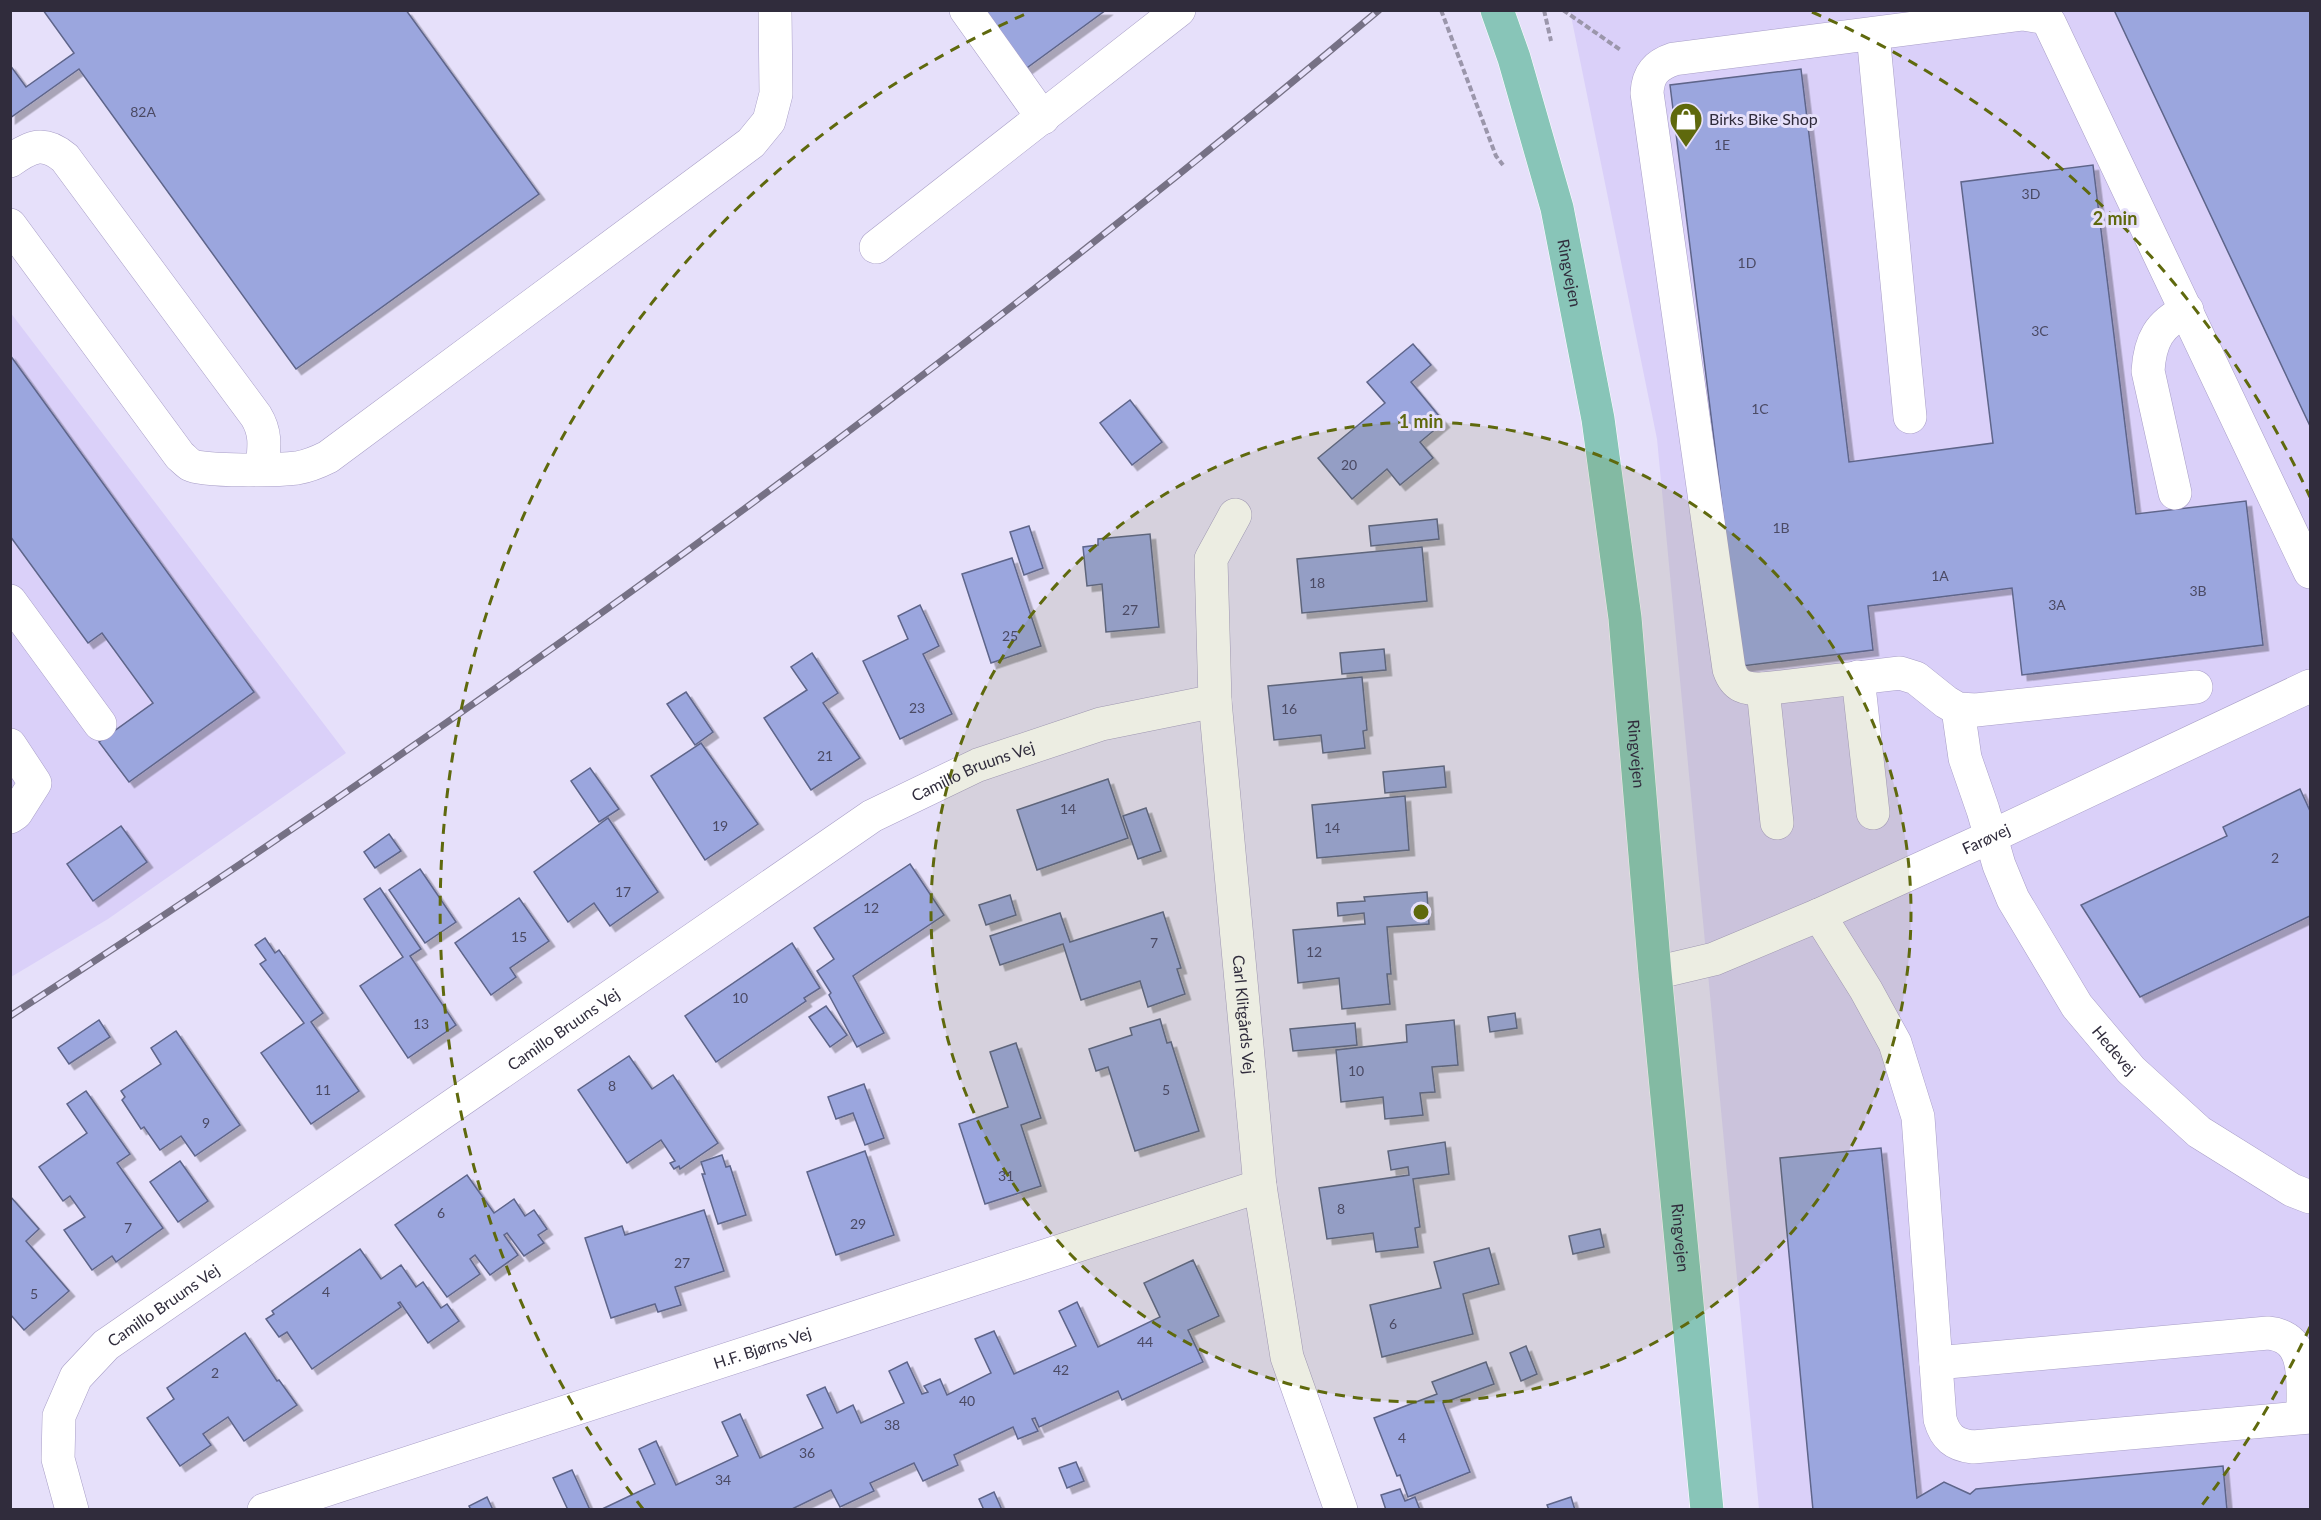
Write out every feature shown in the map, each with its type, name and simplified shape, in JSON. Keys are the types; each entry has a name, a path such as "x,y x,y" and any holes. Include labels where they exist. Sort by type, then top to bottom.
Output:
{"main road":[{"name":"Ringvejen","path":"1497,10 1514,58 1557,208 1598,419 1625,618 1655,973 1707,1509"}],"street":[{"path":"10,225 180,456 191,465 205,468 261,469 297,468 313,464 328,456 751,143 769,121 776,94 775,10"},
{"path":"966,10 1043,118"},
{"path":"876,248 1179,10"},
{"path":"2196,687 1976,710 1958,709 1916,678 1900,673 1763,688 1747,689 1740,686 1729,669 1647,93 1648,81 1654,70 1662,63 1674,59 2023,14 2042,17 2049,22 2055,30 2310,572"},
{"path":"1873,34 1910,417"},
{"path":"10,161 33,147 45,147 65,158 263,427 266,441 261,469"},
{"path":"2175,493 2148,371 2149,352 2156,336 2164,326 2175,316 2187,310"},
{"name":"Carl Klitgårds Vej","path":"1235,515 1211,559 1215,701 1260,1186 1287,1357 1341,1509"},
{"path":"10,601 100,724"},
{"path":"1858,677 1873,813"},
{"name":"Farøvej","path":"1655,973 1714,959 1819,915 2310,686"},
{"path":"1763,688 1777,823"},
{"name":"Camillo Bruuns Vej","path":"72,1509 58,1459 59,1416 76,1377 105,1345 872,816 978,765 1101,724 1215,701"},
{"name":"Hedevej","path":"1958,709 1965,758 1999,866 2013,900 2071,996 2131,1070 2199,1131 2292,1190 2310,1197"},
{"path":"10,745 35,783 16,813 10,817"},
{"path":"1819,915 1866,990 1895,1043 1918,1117 1940,1419 1944,1431 1951,1440 1961,1446 1973,1447 2307,1417 2298,1350 2280,1335 2268,1334 1936,1363"},
{"name":"H.F. Bjørns Vej","path":"264,1509 1260,1186"}],"path":[{"path":"1441,10 1496,156 1509,172"},
{"path":"1563,10 1612,46 1654,70"}],"shaded area":[{"path":"1570,11 2310,11 2310,1509 1759,1509 1657,439"},
{"path":"10,312 346,753 108,919 11,977"}],"building":[{"path":"43,10 406,10 539,194 296,369 79,69 10,118 10,65 26,87 74,53"},
{"path":"980,10 1106,10 1024,70"},
{"path":"2114,10 2310,10 2310,426"},
{"path":"1801,69 1849,462 1993,443 1961,182 2093,165 2136,514 2246,501 2263,645 2022,675 2012,588 1868,606 1873,650 1742,666 1670,85"},
{"path":"1413,344 1431,365 1411,382 1444,422 1420,442 1433,458 1400,485 1387,469 1352,499 1318,458 1385,403 1367,382"},
{"path":"10,355 254,692 129,782 99,742 153,703 102,633 88,643 10,536"},
{"path":"1130,400 1162,442 1132,465 1100,423"},
{"path":"1437,519 1439,539 1371,546 1369,526"},
{"path":"1029,526 1043,568 1024,575 1010,532"},
{"path":"1150,534 1159,627 1106,632 1102,584 1087,586 1083,547 1098,545 1098,539"},
{"path":"1422,547 1427,601 1302,613 1297,559"},
{"path":"1012,558 1041,646 991,663 962,574"},
{"path":"920,605 939,646 923,654 952,714 900,739 863,661 908,639 898,616"},
{"path":"1384,649 1386,670 1342,674 1340,653"},
{"path":"812,653 838,693 823,703 860,758 811,790 764,718 807,690 791,667"},
{"path":"1362,677 1367,730 1363,731 1365,748 1323,753 1321,735 1274,740 1268,686"},
{"path":"686,692 713,732 695,745 667,704"},
{"path":"701,743 758,824 705,860 651,776"},
{"path":"1444,766 1446,787 1385,793 1383,772"},
{"path":"590,768 619,809 599,822 571,781"},
{"path":"1108,779 1128,838 1037,870 1017,810"},
{"path":"2300,789 2310,811 2310,916 2140,997 2081,905 2227,836 2223,827"},
{"path":"1405,796 1409,850 1317,858 1312,805"},
{"path":"1146,808 1161,851 1138,859 1123,816"},
{"path":"608,818 658,892 610,926 594,903 568,922 534,872"},
{"path":"121,826 147,862 93,901 67,864"},
{"path":"389,834 401,851 375,868 364,852"},
{"path":"910,864 944,915 853,976 884,1033 857,1047 829,995 831,993 817,971 834,959 814,928"},
{"path":"420,869 456,922 425,943 389,890"},
{"path":"380,888 421,949 410,956 456,1025 408,1058 360,986 403,957 364,899"},
{"path":"1427,892 1429,924 1387,927 1391,974 1387,974 1390,1004 1342,1009 1339,978 1298,983 1293,930 1365,924 1364,913 1338,916 1337,903 1365,901 1364,897"},
{"path":"1010,895 1016,915 986,925 979,905"},
{"path":"519,898 549,941 510,968 516,977 491,995 455,943"},
{"path":"1163,912 1181,968 1177,969 1185,994 1148,1007 1140,981 1081,1000 1063,944 1000,965 990,936 1060,913 1070,942"},
{"path":"265,938 275,953 279,950 323,1013 311,1022 359,1091 311,1124 261,1053 304,1023 260,964 266,960 255,945"},
{"path":"792,943 820,988 804,998 806,1001 716,1062 685,1016"},
{"path":"826,1006 847,1035 830,1047 809,1017"},
{"path":"1515,1013 1517,1028 1490,1032 1488,1017"},
{"path":"1160,1019 1167,1043 1171,1042 1199,1131 1135,1151 1108,1067 1096,1071 1089,1049 1132,1035 1130,1028"},
{"path":"99,1020 110,1037 69,1064 58,1048"},
{"path":"1454,1020 1458,1065 1432,1067 1435,1092 1420,1093 1423,1115 1385,1119 1383,1097 1341,1102 1336,1050 1407,1042 1406,1025"},
{"path":"1355,1023 1357,1045 1293,1051 1290,1029"},
{"path":"176,1031 240,1125 195,1156 181,1136 160,1150 144,1127 141,1129 122,1100 125,1097 121,1091 161,1064 151,1048"},
{"path":"1016,1043 1041,1118 1021,1125 1041,1186 985,1204 959,1124 1008,1107 990,1052"},
{"path":"629,1056 652,1089 673,1075 718,1143 680,1169 679,1166 674,1169 670,1163 675,1161 661,1140 627,1163 578,1090"},
{"path":"864,1084 884,1138 865,1145 853,1113 836,1119 828,1097"},
{"path":"86,1091 130,1154 117,1163 163,1228 116,1262 112,1256 92,1270 64,1230 85,1217 70,1196 63,1201 39,1167 87,1133 67,1104"},
{"path":"1445,1142 1449,1174 1413,1179 1420,1227 1415,1228 1418,1247 1376,1252 1373,1233 1327,1239 1319,1188 1409,1175 1408,1167 1391,1170 1388,1151"},
{"path":"1881,1148 1917,1498 1944,1482 1970,1494 1976,1489 2223,1466 2227,1510 1813,1510 1780,1158"},
{"path":"865,1151 894,1235 836,1255 807,1172"},
{"path":"722,1155 726,1167 730,1166 746,1215 718,1224 702,1174 705,1174 701,1162"},
{"path":"180,1161 208,1201 178,1222 150,1182"},
{"path":"467,1175 494,1213 514,1199 525,1216 534,1210 547,1229 538,1235 544,1243 524,1256 507,1233 504,1235 518,1255 490,1275 475,1255 470,1259 480,1274 447,1297 395,1225"},
{"path":"10,1196 39,1229 26,1241 69,1291 24,1330 10,1314"},
{"path":"704,1210 724,1271 675,1287 681,1305 658,1312 655,1304 611,1318 585,1238 622,1226 625,1235"},
{"path":"1600,1229 1604,1247 1573,1254 1569,1236"},
{"path":"1489,1248 1499,1284 1463,1294 1473,1334 1382,1357 1370,1305 1441,1288 1434,1262"},
{"path":"360,1249 381,1279 401,1265 416,1287 423,1282 441,1308 447,1304 459,1321 428,1343 400,1302 398,1303 401,1307 312,1369 287,1332 279,1337 266,1319 274,1314 272,1311"},
{"path":"1193,1260 1219,1316 1188,1330 1203,1362 1122,1400 1118,1391 1039,1427 1035,1418 1032,1419 1038,1431 1018,1439 1013,1427 954,1455 958,1465 923,1481 914,1463 870,1483 874,1491 840,1507 831,1490 790,1510 600,1510 655,1484 639,1449 656,1441 676,1485 738,1456 722,1422 740,1414 760,1458 823,1428 807,1395 825,1387 837,1413 853,1405 861,1423 904,1403 889,1371 907,1362 922,1394 928,1392 924,1386 940,1379 947,1395 991,1373 975,1339 994,1331 1014,1374 1076,1346 1059,1311 1077,1302 1098,1347 1160,1317 1144,1283"},
{"path":"245,1333 277,1381 279,1380 297,1405 244,1441 228,1417 203,1434 211,1445 180,1466 147,1418 174,1399 167,1388"},
{"path":"1526,1346 1537,1374 1521,1381 1510,1353"},
{"path":"1486,1362 1494,1384 1443,1403 1470,1472 1408,1497 1400,1475 1397,1476 1374,1418 1437,1394 1432,1382"},
{"path":"1076,1462 1084,1481 1067,1488 1059,1468"},
{"path":"572,1470 590,1510 568,1510 553,1478"},
{"path":"1400,1489 1405,1501 1415,1497 1420,1510 1386,1510 1381,1495"},
{"path":"994,1492 1002,1510 984,1510 979,1499"},
{"path":"487,1497 493,1510 471,1510 469,1506"},
{"path":"1571,1497 1575,1510 1549,1510 1547,1505"}],"railway":[{"path":"10,1016 364,780 710,534 881,407 1049,277 1379,10"}],"place":[{"name":"Birks Bike Shop","path":"1686,148"}]}
